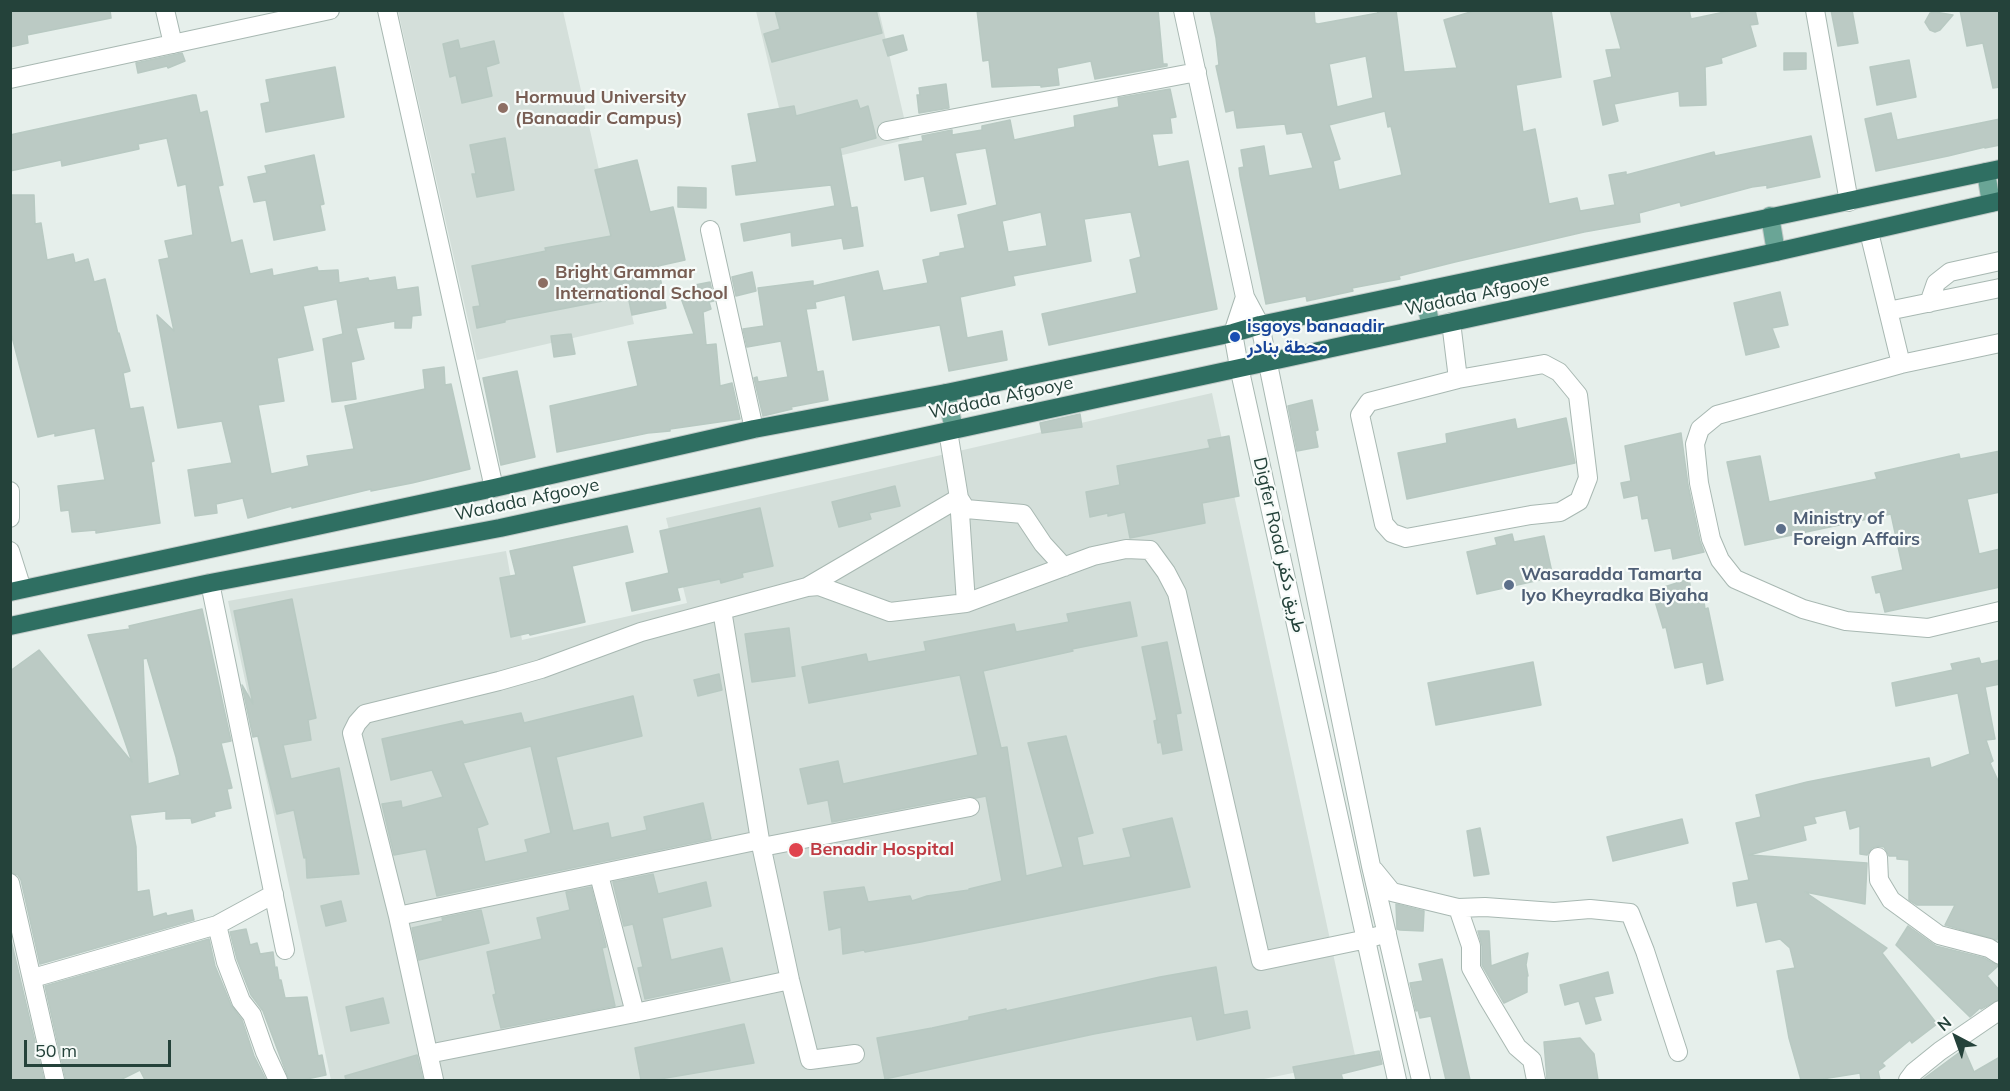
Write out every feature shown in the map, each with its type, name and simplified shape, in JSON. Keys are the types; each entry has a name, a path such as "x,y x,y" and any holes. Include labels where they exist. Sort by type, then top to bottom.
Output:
{"highway":[{"name":"Wadada Afgooye","path":"16,590 494,488 754,429 946,393 1993,170"},
{"name":"Wadada Afgooye","path":"10,626 210,583 500,528 1869,232 1995,202"}],"main road":[{"path":"1993,170 1995,202"},
{"path":"1770,216 1776,252"},
{"path":"1423,291 1431,326"},
{"path":"946,393 951,430"}],"street":[{"path":"165,10 173,44"},
{"path":"10,79 330,10"},
{"path":"387,10 494,488"},
{"path":"1183,10 1245,297"},
{"path":"1815,10 1849,202"},
{"path":"887,131 1197,72"},
{"path":"710,230 754,429"},
{"path":"1869,232 1900,364"},
{"path":"1929,303 1936,283 1950,272 2000,261"},
{"path":"1888,311 2000,288"},
{"name":"Digfer Road طريق دكفر","path":"1245,297 1260,325 1371,866 1421,1080"},
{"name":"Digfer Road طريق دكفر","path":"1245,297 1233,333 1239,367 1397,1080"},
{"path":"1451,322 1458,380"},
{"path":"2000,343 1900,364 1717,415 1700,429 1695,444 1699,483 1711,538 1720,560 1735,579 1803,609 1846,621 1928,628 2000,611"},
{"path":"1544,364 1559,372 1578,395 1588,478 1579,501 1560,512 1531,515 1406,538 1392,533 1384,524 1360,415 1369,402 1458,380 1544,364"},
{"path":"951,430 959,498 966,603"},
{"path":"10,491 10,518"},
{"path":"959,498 966,509 1023,514 1043,544 1064,567"},
{"path":"807,587 959,498"},
{"path":"434,1080 398,916 352,733 357,723 365,714 520,675 641,632 807,587 819,586 890,612 966,603 1093,556 1126,549 1150,550 1166,572 1177,593 1261,961 1387,933"},
{"path":"10,551 16,590"},
{"path":"210,583 285,950"},
{"path":"722,610 761,844 790,980 810,1060 855,1054"},
{"path":"398,916 761,844 970,807"},
{"path":"1878,857 1879,880 1891,900 1939,935 1989,948 2000,956"},
{"path":"1371,866 1392,892 1458,908 1485,907 1554,912 1590,909 1630,913 1678,1052"},
{"path":"599,875 635,1013"},
{"path":"10,883 55,1080"},
{"path":"33,978 217,925 274,894"},
{"path":"1458,908 1471,946 1472,968 1517,1047 1532,1060 1536,1080"},
{"path":"217,925 226,962 241,1001 252,1015 278,1080"},
{"path":"428,1054 790,980"},
{"path":"1908,1080 1914,1072 1940,1051 2000,1010"}],"shaded area":[{"name":"Hormuud University (Banaadir Campus)","path":"398,11 563,11 634,324 477,360"},
{"path":"756,11 879,11 909,139 793,167"},
{"name":"Benadir Hospital","path":"1212,393 1356,1060 1259,1080 331,1080 228,601 506,551 522,640 687,603 666,518"}],"building":[{"path":"10,10 110,10 111,18 27,35 28,43 10,47"},
{"path":"775,10 876,10 882,33 772,62 764,34 780,29"},
{"path":"977,10 1158,10 1163,64 1167,66 1095,79 1091,61 1057,68 1059,85 992,87 989,60 983,61"},
{"path":"1210,10 1314,10 1315,23 1318,24 1378,13 1377,10 1396,10 1404,72 1457,68 1444,20 1477,10 1551,10 1561,77 1516,85 1523,132 1535,129 1549,204 1577,198 1580,211 1615,205 1609,175 1626,172 1626,175 1714,152 1715,156 1811,136 1820,177 1767,188 1767,185 1752,187 1681,206 1680,202 1639,213 1640,222 1584,232 1455,262 1399,276 1400,279 1352,288 1353,291 1307,301 1306,296 1266,304 1240,176 1239,168 1244,167 1241,150 1264,146 1269,176 1313,168 1302,132 1287,134 1285,124 1237,128 1234,110 1226,112 1216,66 1219,65","holes":["1366,56 1373,98 1337,107 1329,64","1385,111 1388,127 1391,126 1402,175 1339,190 1333,161 1340,159 1329,125"]},
{"path":"1610,10 1689,10 1691,19 1734,10 1755,10 1758,24 1750,25 1756,46 1721,58 1722,63 1705,67 1706,105 1680,106 1679,91 1614,104 1618,121 1603,125 1594,81 1612,77 1606,50 1621,49"},
{"path":"1831,10 1852,10 1858,43 1838,46"},
{"path":"1960,10 2000,10 2000,87 1993,88 1983,43 1967,46"},
{"path":"1930,13 1953,15 1940,30 1935,32 1930,30 1925,22"},
{"path":"903,35 907,50 888,56 883,40"},
{"path":"458,40 460,49 494,41 499,63 486,67 492,96 462,103 456,75 450,77 443,44"},
{"path":"182,53 185,61 168,68 167,66 138,73 136,63"},
{"path":"1784,53 1806,53 1806,69 1784,70"},
{"path":"1909,60 1916,97 1877,105 1870,67"},
{"path":"335,67 344,117 266,132 261,104 270,102 266,80"},
{"path":"946,84 949,108 919,113 917,95 920,95 919,88"},
{"path":"1170,89 1176,117 1170,118 1172,133 1152,134 1158,167 1188,161 1217,309 1049,345 1042,314 1137,293 1130,260 1141,257 1131,212 1084,219 1091,261 1013,276 1015,285 960,297 967,338 1002,331 1007,360 949,371 940,325 853,340 845,295 815,302 816,308 806,309 817,372 823,371 828,400 791,407 792,409 763,416 754,378 757,377 758,382 788,377 781,341 747,347 743,329 764,326 758,288 813,281 813,286 878,271 883,291 928,283 923,260 940,256 940,253 965,248 958,215 997,205 986,148 955,153 966,204 931,211 924,176 905,180 899,145 923,141 922,136 952,130 952,135 982,130 982,126 1010,120 1014,140 1075,127 1074,116 1119,107 1118,98","holes":["1041,212 1047,246 1008,252 1002,221"]},
{"path":"196,95 200,113 207,111 223,185 218,186 231,243 242,240 250,274 272,269 273,276 317,267 318,271 338,270 339,283 368,278 369,281 395,277 397,290 418,287 421,315 412,316 411,328 395,328 395,321 356,328 364,359 351,362 356,399 332,402 323,339 343,334 337,299 303,306 313,350 277,358 284,401 258,405 271,474 309,466 307,456 354,449 345,406 425,389 423,370 444,367 445,385 451,384 470,469 292,508 292,506 248,518 243,498 216,504 217,513 195,516 188,470 232,463 222,421 178,428 157,315 174,331 159,260 169,258 165,241 193,235 186,184 178,186 167,138 138,144 139,149 62,166 61,160 10,171 10,135"},
{"path":"857,100 860,109 868,106 876,138 840,148 851,208 857,207 863,246 844,249 842,238 792,246 791,232 744,241 741,224 835,206 831,185 736,195 732,166 757,162 748,114 794,106 796,116"},
{"path":"1891,113 1897,140 2000,119 2000,145 1876,171 1865,119"},
{"path":"505,138 514,190 477,197 472,174 476,174 470,145"},
{"path":"314,155 324,204 320,205 325,230 274,240 266,200 254,202 248,177 267,173 265,166"},
{"path":"637,160 650,212 673,207 685,260 658,266 666,308 632,315 628,296 505,320 505,322 477,328 473,307 480,306 472,266 546,251 545,248 611,236 595,170"},
{"path":"678,187 706,188 706,208 678,207"},
{"path":"10,195 34,195 35,224 41,223 47,260 73,254 75,263 88,259 94,282 105,279 118,334 130,371 123,373 130,409 143,407 154,461 151,462 160,523 96,533 96,530 72,532 69,510 61,511 58,486 105,480 95,428 38,437 10,329"},
{"path":"752,272 756,291 736,296 732,277"},
{"path":"710,282 714,301 709,302 711,309 703,312 706,345 716,344 720,386 732,383 740,419 670,429 670,431 648,433 557,452 550,406 638,386 628,342 694,334 681,298 696,292 695,285"},
{"path":"1780,292 1788,325 1772,328 1779,347 1746,355 1734,303"},
{"path":"571,334 575,354 554,357 551,336"},
{"path":"517,371 535,457 501,465 483,378"},
{"path":"1312,400 1318,430 1315,431 1318,447 1297,451 1288,406"},
{"path":"1080,414 1082,427 1042,433 1040,423"},
{"path":"1566,418 1575,463 1407,499 1398,453 1447,443 1446,434 1515,419 1517,429"},
{"path":"1681,433 1688,485 1704,552 1673,559 1671,548 1655,551 1648,518 1642,519 1638,495 1624,498 1621,483 1631,481 1625,446"},
{"path":"1229,436 1239,496 1202,503 1205,523 1130,538 1125,512 1090,517 1086,492 1120,485 1117,466 1210,448 1208,440"},
{"name":"Ministry of Foreign Affairs","path":"2000,451 2000,492 1967,499 1979,554 2000,549 2000,587 1885,612 1880,592 1876,593 1872,577 1903,570 1891,514 1745,545 1727,462 1760,456 1769,502 1877,479 1875,473 1959,454 1960,459"},
{"path":"895,486 900,506 869,513 871,519 839,527 832,502"},
{"path":"760,508 773,566 742,573 743,577 721,583 720,579 677,588 680,600 632,611 626,583 669,573 660,531"},
{"path":"627,526 633,552 572,566 585,622 530,635 529,633 511,637 500,578 516,575 510,551"},
{"path":"1512,534 1514,542 1544,536 1553,577 1477,594 1467,552 1497,545 1495,538"},
{"path":"1689,579 1692,596 1703,594 1705,609 1708,608 1723,680 1707,684 1703,662 1675,668 1666,627 1663,628 1652,591"},
{"path":"292,599 316,718 308,720 311,740 283,745 291,779 339,768 359,874 307,878 306,857 304,858 294,810 277,814 258,736 253,737 242,685 253,704 234,611"},
{"path":"1130,602 1137,636 983,671 1001,748 1007,747 1026,876 1063,867 1028,743 1066,736 1093,833 1077,837 1083,866 1131,857 1123,829 1172,818 1190,887 921,942 843,954 841,927 829,930 824,892 864,887 868,902 910,896 912,901 1002,881 986,796 976,798 968,796 832,822 828,800 808,804 800,769 838,761 843,784 978,755 960,675 809,703 802,667 866,654 868,662 926,651 924,642 1014,624 1016,632 1069,622 1067,614"},
{"path":"202,609 231,741 221,743 232,788 227,789 231,808 214,812 215,816 192,823 191,818 166,819 166,811 130,815 136,847 137,892 149,890 153,917 192,910 194,920 40,964 21,880 18,875 10,872 10,671 39,650 132,762 88,635 130,629 129,626","holes":["147,658 180,775 148,784 143,659"]},
{"path":"789,628 795,676 752,682 745,634"},
{"path":"1167,642 1181,713 1176,714 1182,750 1163,754 1161,742 1158,743 1154,721 1157,720 1142,647"},
{"path":"1979,658 1981,664 2000,660 2000,684 1985,687 1995,739 1986,740 1993,761 1990,763 2000,785 2000,927 1997,940 1945,925 1955,905 1917,905 1909,900 1909,860 1889,856 1884,847 1878,846 1872,848 1867,855 1860,854 1860,826 1850,829 1846,810 1814,817 1816,823 1803,826 1806,840 1749,855 1867,863 1865,904 1805,892 1887,948 1882,953 1937,1024 1912,1043 1910,1040 1882,1063 1885,1066 1878,1071 1880,1080 1861,1080 1860,1073 1801,1080 1789,1038 1777,971 1795,968 1790,948 1780,939 1766,942 1757,902 1737,906 1733,883 1749,880 1736,823 1761,817 1756,795 1807,782 1929,758 1931,768 1970,754 1958,693 1896,706 1892,683 1953,670 1951,664"},
{"path":"1533,662 1541,705 1436,725 1428,683"},
{"path":"719,674 722,690 698,696 694,680"},
{"path":"633,696 642,736 556,757 573,831 608,823 611,838 647,830 644,817 703,803 711,839 437,896 426,849 394,855 382,804 401,801 402,808 443,797 432,770 391,780 382,739 462,721 464,725 521,713 524,723","holes":["531,746 551,833 525,840 528,852 485,862 477,828 488,824 463,763"]},
{"path":"1682,819 1688,843 1613,861 1607,837"},
{"path":"1480,828 1489,874 1474,876 1467,831"},
{"path":"653,874 658,894 706,882 711,906 662,918 671,960 722,948 730,981 645,999 638,968 643,967 633,924 624,926 613,882"},
{"path":"591,887 606,947 602,948 615,1006 501,1028 493,995 496,994 487,952 542,939 537,918 570,910 566,892"},
{"path":"341,901 346,921 326,926 321,906"},
{"path":"1396,904 1424,911 1423,931 1397,929"},
{"path":"481,910 489,943 419,960 412,928 443,921 442,918"},
{"path":"1908,926 1936,946 1984,958 1998,966 1987,976 2000,991 2000,999 1980,1008 1970,1017 1896,945"},
{"path":"246,929 250,945 257,943 260,954 273,952 275,968 277,967 285,998 307,997 318,1056 322,1055 326,1075 289,1080 263,1011 251,995 237,959 230,932"},
{"path":"1478,931 1489,931 1491,966 1528,953 1527,992 1504,1003 1482,965 1482,946"},
{"path":"10,936 44,1080 10,1080"},
{"path":"209,939 215,966 231,1005 242,1020 254,1056 266,1080 145,1080 140,1070 120,1080 66,1080 45,986"},
{"path":"1442,959 1470,1080 1446,1080 1431,1016 1420,1018 1418,1010 1416,1011 1410,983 1423,981 1419,964"},
{"path":"1216,967 1224,1015 1247,1011 1250,1028 1197,1040 1192,1016 1094,1034 885,1079 877,1038 969,1020 969,1017 1006,1009 1006,1011"},
{"path":"1608,972 1613,993 1594,997 1601,1020 1586,1024 1579,1001 1565,1005 1560,985"},
{"path":"383,998 389,1023 351,1031 346,1007"},
{"path":"744,1024 754,1063 654,1080 641,1080 635,1048"},
{"path":"1580,1038 1594,1054 1598,1080 1547,1080 1544,1042"},
{"path":"1964,1049 1974,1072 2000,1057 2000,1080 1922,1080"},
{"path":"1379,1051 1382,1064 1341,1074 1343,1080 1296,1080 1293,1067"},
{"path":"417,1055 423,1080 346,1080 345,1076"}],"place":[{"name":"Hormuud University (Banaadir Campus)","path":"503,108"},
{"name":"Bright Grammar International School","path":"543,283"},
{"name":"isgoys banaadir محطة بنادر","path":"1235,337"},
{"name":"Ministry of Foreign Affairs","path":"1781,529"},
{"name":"Wasaradda Tamarta Iyo Kheyradka Biyaha","path":"1509,585"},
{"name":"Benadir Hospital","path":"796,850"}]}
